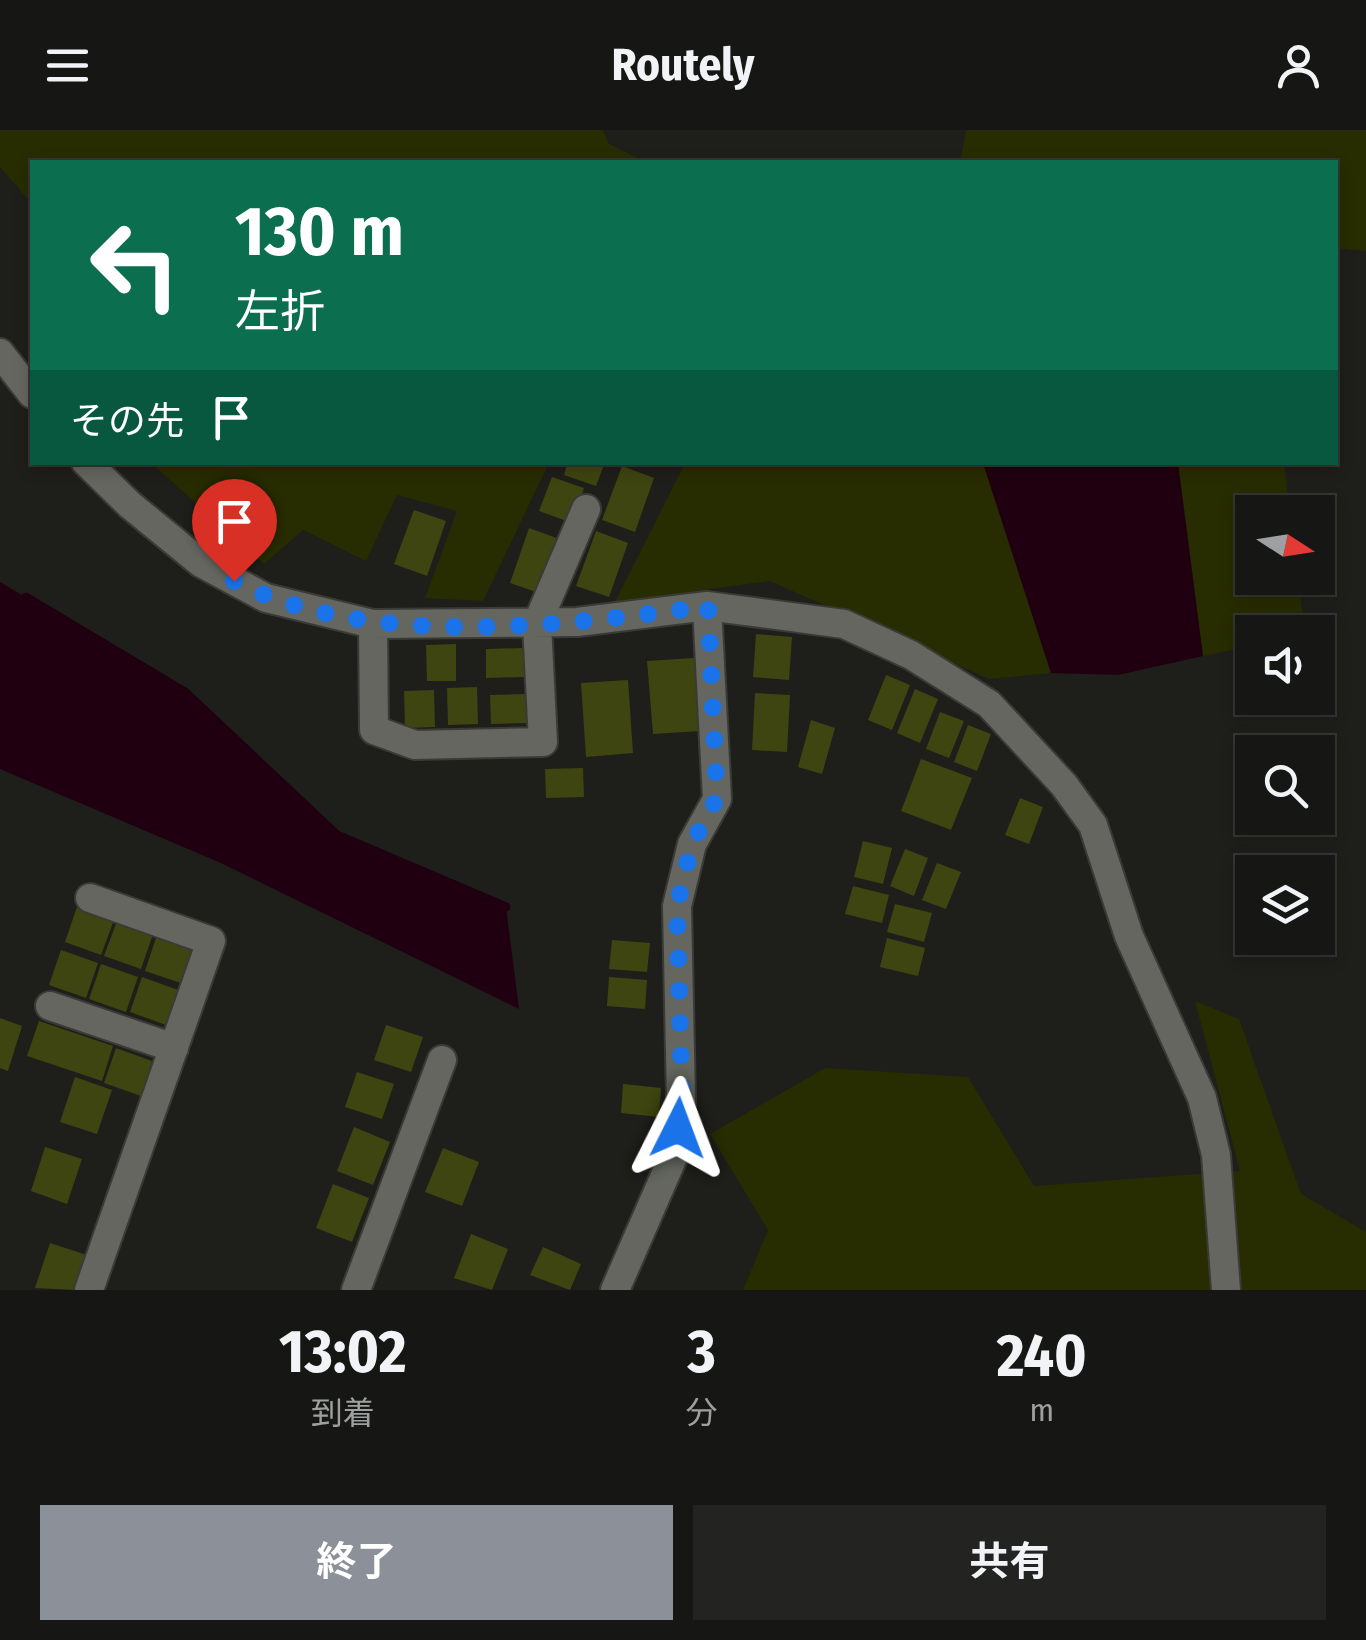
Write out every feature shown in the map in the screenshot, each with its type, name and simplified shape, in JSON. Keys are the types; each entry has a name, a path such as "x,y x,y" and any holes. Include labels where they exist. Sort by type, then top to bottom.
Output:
{"street":[{"path":"0,353 30,391"},
{"path":"89,465 130,505 201,563 266,598 374,624 537,624 708,606 844,624 911,655 989,704 1064,785 1093,825 1129,936 1202,1098 1216,1155 1226,1290"},
{"path":"374,624 374,730 416,745 543,742 537,624 586,509"},
{"path":"614,1290 674,1155 682,1101 677,906 692,844 717,798 708,606"},
{"path":"89,1290 211,942 90,898"},
{"path":"50,1006 174,1048"},
{"path":"356,1290 442,1060"}],"green space":[{"path":"0,130 603,130 609,144 642,160 30,160 30,202 0,167"},
{"path":"966,130 1366,130 1366,251 1338,248 1338,160 960,160"},
{"path":"153,465 548,465 483,601 425,598 457,511 397,495 366,561 303,530 264,564"},
{"path":"684,465 984,465 1051,673 989,679 770,581 615,602"},
{"path":"1178,465 1284,465 1288,495 1235,495 1235,595 1300,595 1303,615 1235,615 1235,649 1203,656"},
{"path":"1195,1001 1239,1019 1301,1194 1366,1232 1366,1290 743,1290 768,1230 710,1134 825,1068 968,1077 1034,1186 1240,1171"}],"shaded area":[{"path":"984,465 1178,465 1203,656 1118,675 1051,673"},
{"path":"0,582 185,692 337,835 506,907 519,1009 221,863 0,769"}],"building":[{"path":"567,465 604,465 596,486 564,475"},
{"path":"622,466 654,478 635,532 602,520"},
{"path":"552,477 584,488 572,523 539,511"},
{"path":"414,510 446,521 427,576 394,564"},
{"path":"529,528 562,540 542,594 510,583"},
{"path":"596,531 628,543 609,597 576,586"},
{"path":"756,634 792,637 789,680 753,677"},
{"path":"456,644 456,681 427,681 426,645"},
{"path":"524,648 524,677 486,678 486,649"},
{"path":"694,658 700,731 653,734 647,661"},
{"path":"886,675 910,685 892,730 868,720"},
{"path":"628,680 633,753 586,757 581,683"},
{"path":"477,687 478,724 448,725 447,688"},
{"path":"915,689 938,699 920,743 897,733"},
{"path":"434,690 435,727 405,728 404,691"},
{"path":"755,693 790,695 787,752 752,750"},
{"path":"528,694 529,723 491,724 490,695"},
{"path":"940,712 964,721 949,758 926,749"},
{"path":"811,720 835,728 822,774 798,767"},
{"path":"968,725 991,734 977,771 954,762"},
{"path":"921,759 972,778 951,830 901,811"},
{"path":"583,768 584,797 546,798 545,769"},
{"path":"1020,798 1043,807 1029,844 1005,835"},
{"path":"863,841 892,848 883,884 854,877"},
{"path":"905,849 928,858 914,896 890,886"},
{"path":"937,863 961,872 946,909 922,900"},
{"path":"853,886 889,895 882,923 845,914"},
{"path":"895,904 932,913 924,942 887,932"},
{"path":"77,907 114,920 101,955 65,942"},
{"path":"117,921 153,934 141,969 104,956"},
{"path":"157,935 193,948 181,983 145,971"},
{"path":"887,938 925,948 918,976 880,967"},
{"path":"612,940 650,943 647,972 609,969"},
{"path":"61,950 98,963 86,998 49,985"},
{"path":"101,964 138,977 126,1012 89,999"},
{"path":"142,977 178,990 166,1025 130,1012"},
{"path":"609,977 647,980 645,1009 607,1006"},
{"path":"0,1018 22,1026 8,1071 0,1068"},
{"path":"39,1021 113,1046 102,1081 27,1056"},
{"path":"386,1025 423,1037 411,1072 374,1060"},
{"path":"116,1048 152,1061 141,1096 104,1083"},
{"path":"357,1072 394,1084 382,1119 345,1107"},
{"path":"75,1077 112,1090 97,1134 60,1122"},
{"path":"623,1084 661,1088 659,1117 621,1113"},
{"path":"354,1127 390,1142 373,1185 337,1171"},
{"path":"45,1147 82,1159 67,1204 31,1191"},
{"path":"443,1148 479,1162 462,1206 425,1192"},
{"path":"333,1184 369,1198 352,1242 316,1228"},
{"path":"471,1234 508,1249 492,1290 454,1278"},
{"path":"50,1243 87,1255 76,1290 35,1288"},
{"path":"543,1247 581,1264 570,1290 530,1275"}],"waterway":[{"path":"26,597 185,692 337,835 506,907"}],"route":[{"path":"234,581 266,598 374,624 577,622 708,606 717,798 692,844 677,906 682,1101 678,1128"}]}
